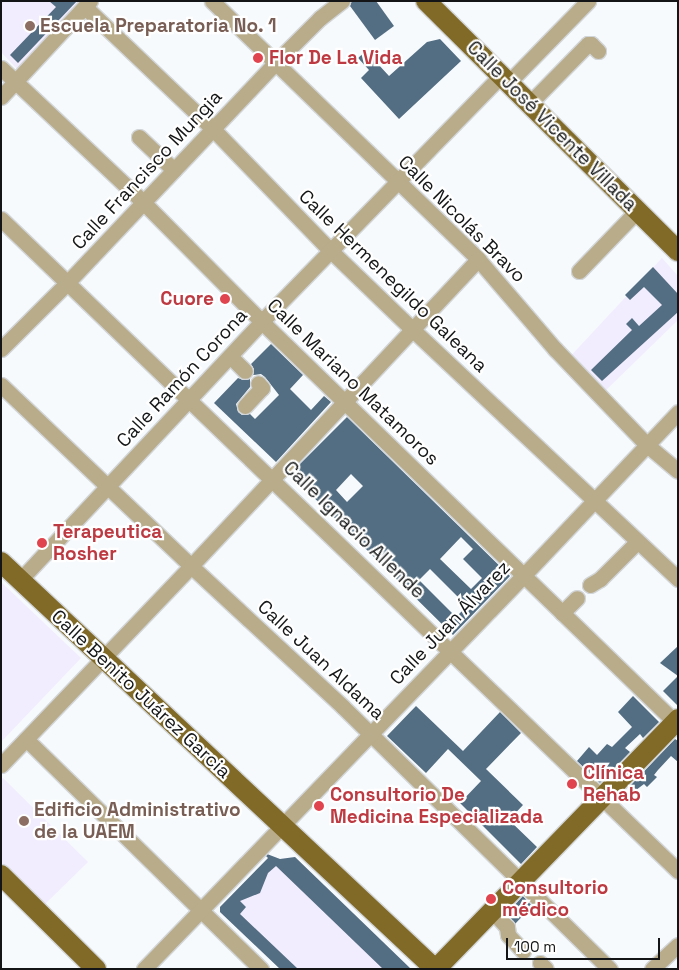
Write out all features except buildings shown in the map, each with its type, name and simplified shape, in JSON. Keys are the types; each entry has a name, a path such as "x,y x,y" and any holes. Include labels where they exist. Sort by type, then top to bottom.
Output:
{"main road":[{"name":"Calle José Vicente Villada","path":"431,3 528,104 678,251"},
{"name":"Calle Benito Juárez Garcia","path":"1,562 436,969"},
{"path":"436,969 600,798 677,722"},
{"path":"1,875 96,969"}],"street":[{"name":"Calle Nicolás Bravo","path":"212,1 478,259 555,349 647,445 678,471"},
{"name":"Calle Ramón Corona","path":"20,580 331,250 504,79 588,1"},
{"path":"1,98 88,4"},
{"name":"Calle Hermenegildo Galeana","path":"88,4 331,250 413,330 678,579"},
{"name":"Calle Francisco Mungia","path":"1,348 68,282 329,5"},
{"path":"528,104 588,44 591,44 598,51"},
{"name":"Calle Mariano Matamoros","path":"1,68 143,202 344,402 677,722"},
{"path":"139,137 174,170"},
{"path":"579,271 637,211"},
{"name":"Calle Ignacio Allende","path":"1,219 190,399 600,798 678,871"},
{"path":"1,765 191,566 478,259"},
{"path":"230,356 245,371"},
{"path":"245,406 262,388 258,383"},
{"name":"Calle Juan Aldama","path":"1,385 370,734 610,969"},
{"name":"Calle Juan Álvarez","path":"144,969 451,652 678,412"},
{"path":"590,584 600,579 637,542"},
{"path":"562,613 577,598"},
{"path":"26,739 261,969"},
{"path":"488,915 500,933 508,935 523,951"},
{"path":"652,969 678,945"}],"shaded area":[{"name":"Escuela Preparatoria No. 1","path":"1,1 82,1 18,70 1,52"},
{"path":"662,258 678,276 678,320 602,394 567,360"},
{"path":"1,582 81,658 1,742"},
{"name":"Edificio Administrativo de la UAEM","path":"3,778 88,862 40,909 1,870 1,780"},
{"path":"271,856 280,859 295,857 411,969 280,969 220,912 220,907"}],"place":[{"name":"Escuela Preparatoria No. 1","path":"30,26"},
{"name":"Flor De La Vida","path":"258,58"},
{"name":"Cuore","path":"225,299"},
{"name":"Terapeutica Rosher","path":"42,543"},
{"name":"Clínica Rehab","path":"572,784"},
{"name":"Consultorio De Medicina Especializada","path":"319,806"},
{"name":"Edificio Administrativo de la UAEM","path":"24,821"},
{"name":"Consultorio médico","path":"491,899"}]}
